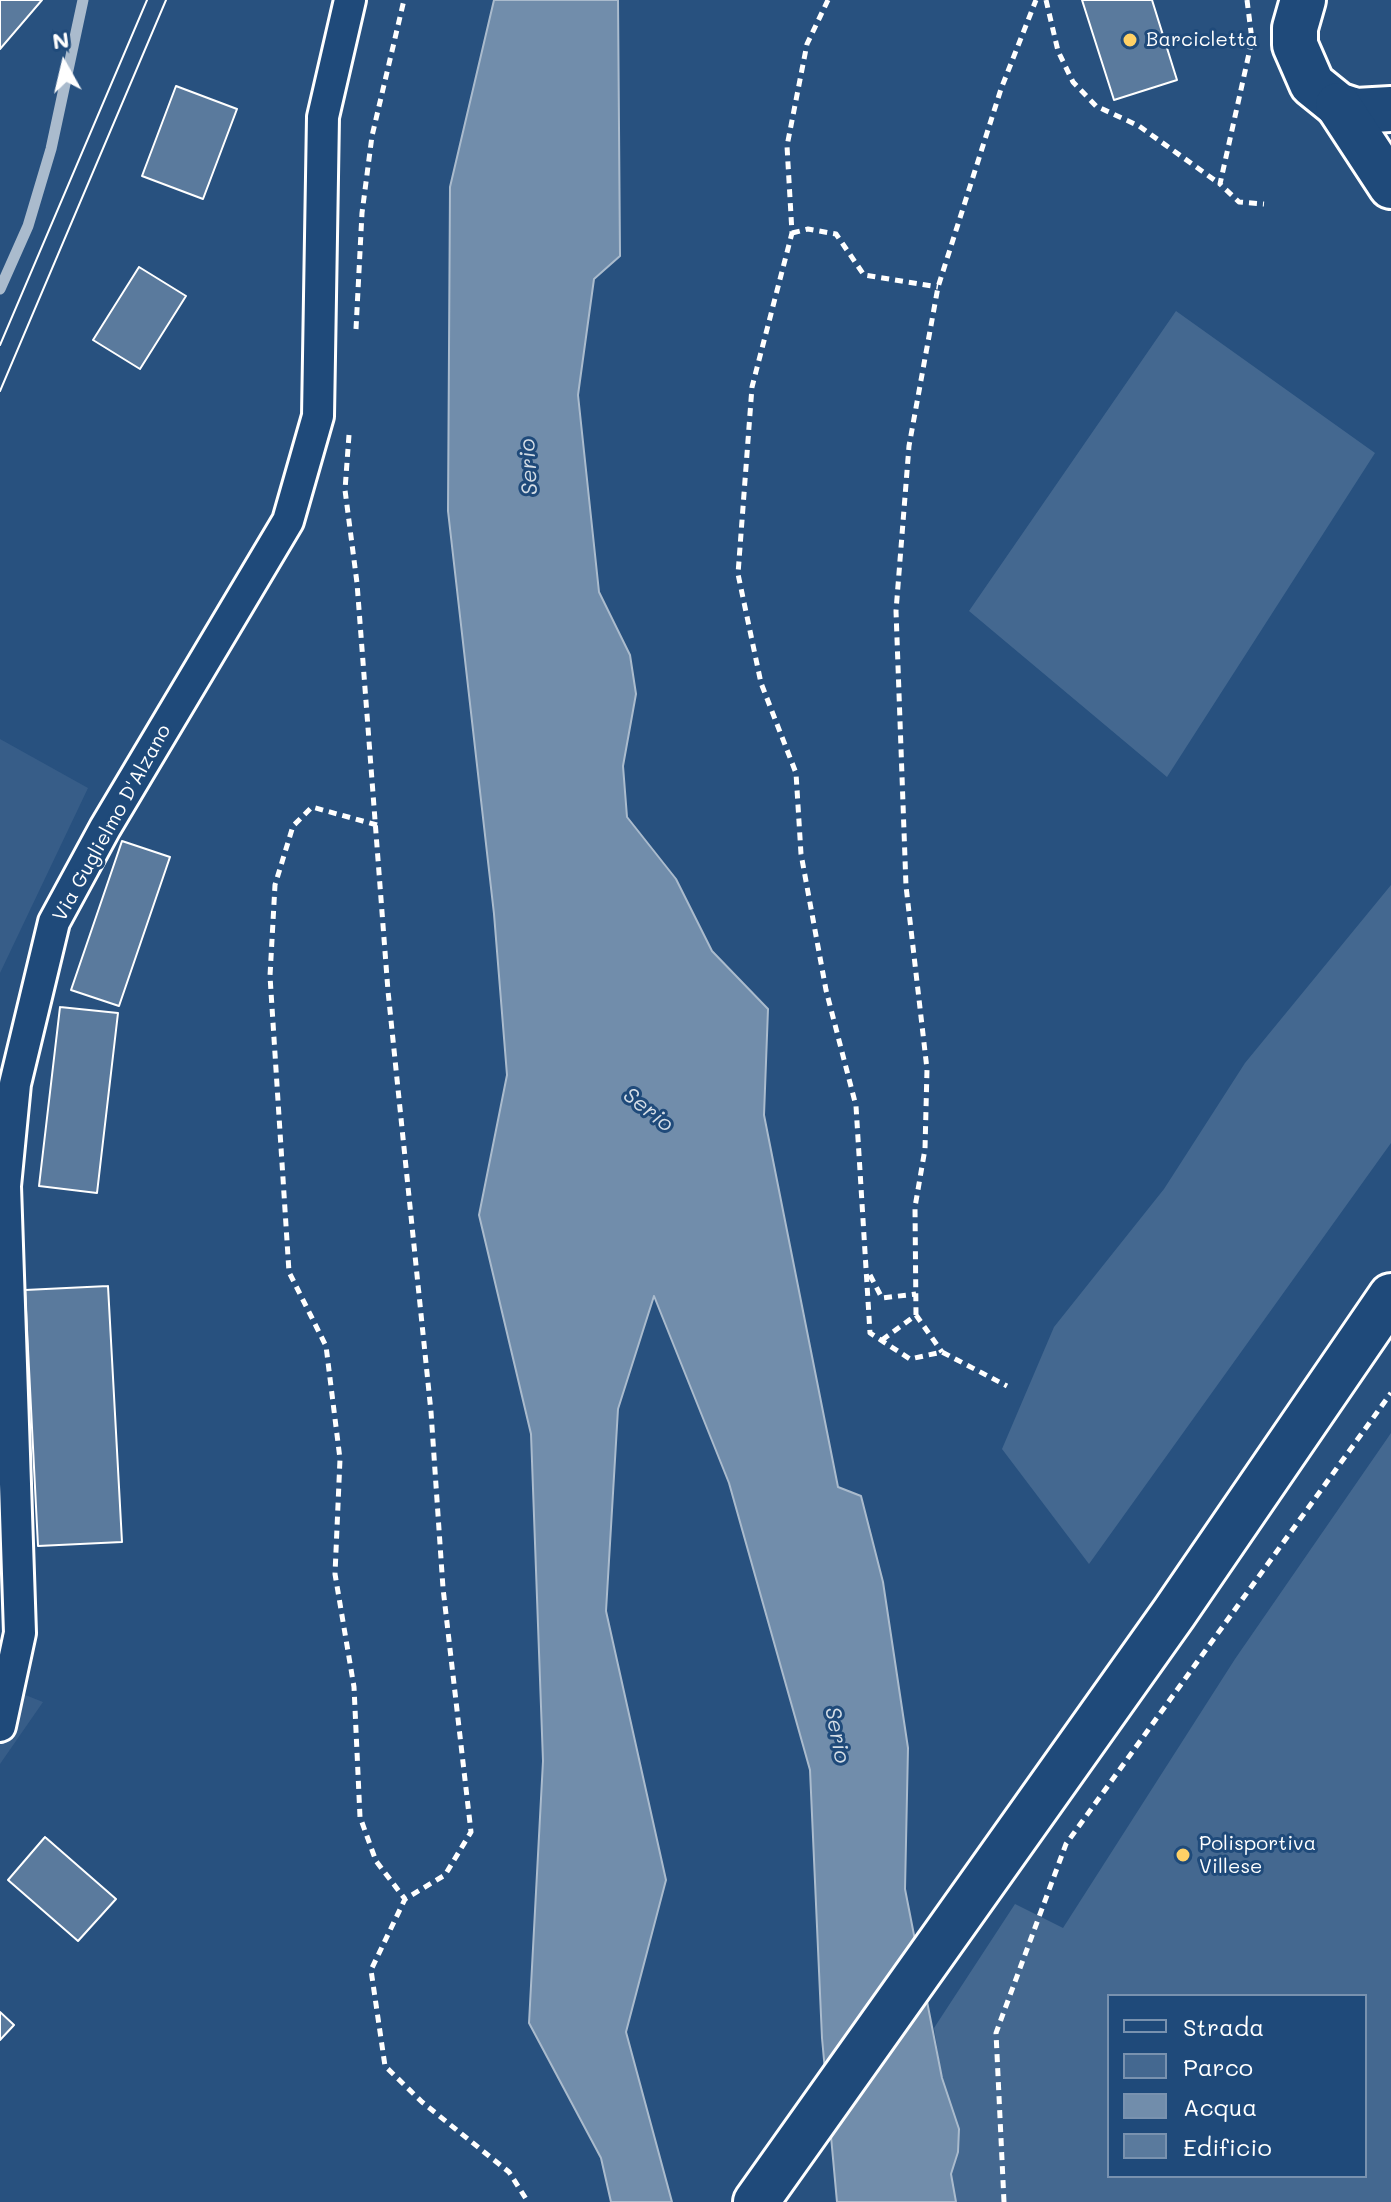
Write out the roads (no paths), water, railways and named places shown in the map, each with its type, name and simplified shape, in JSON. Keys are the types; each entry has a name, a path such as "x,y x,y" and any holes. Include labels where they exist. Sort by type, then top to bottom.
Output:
{"main road":[{"path":"1273,0 1312,84 1338,105 1391,186"},
{"path":"1295,45 1295,28 1303,0"},
{"path":"1338,105 1356,111 1391,109"},
{"path":"756,2202 1174,1613 1391,1296"}],"street":[{"name":"Via Guglielmo D'Alzano","path":"0,1723 20,1633 5,1186 15,1084 54,922 105,828 288,521 318,416 323,117 350,0"}],"water":[{"name":"Serio","path":"494,0 618,0 620,256 594,279 578,395 599,592 630,655 636,694 623,766 627,817 676,879 712,951 768,1009 764,1115 838,1487 861,1496 883,1582 908,1748 905,1889 942,2078 959,2129 958,2152 951,2174 956,2202 837,2202 822,2038 810,1770 729,1483 654,1296 618,1409 606,1611 666,1880 626,2032 672,2202 611,2202 601,2158 529,2023 543,1761 531,1434 479,1215 507,1075 494,914 448,511 450,187"}],"waterway":[{"path":"0,289 28,226 51,149 83,0"}],"tram line":[{"path":"0,345 147,0"},
{"path":"0,391 166,0"}],"place":[{"name":"Barcicletta","path":"1130,40"},
{"name":"Polisportiva Villese","path":"1183,1855"}]}
